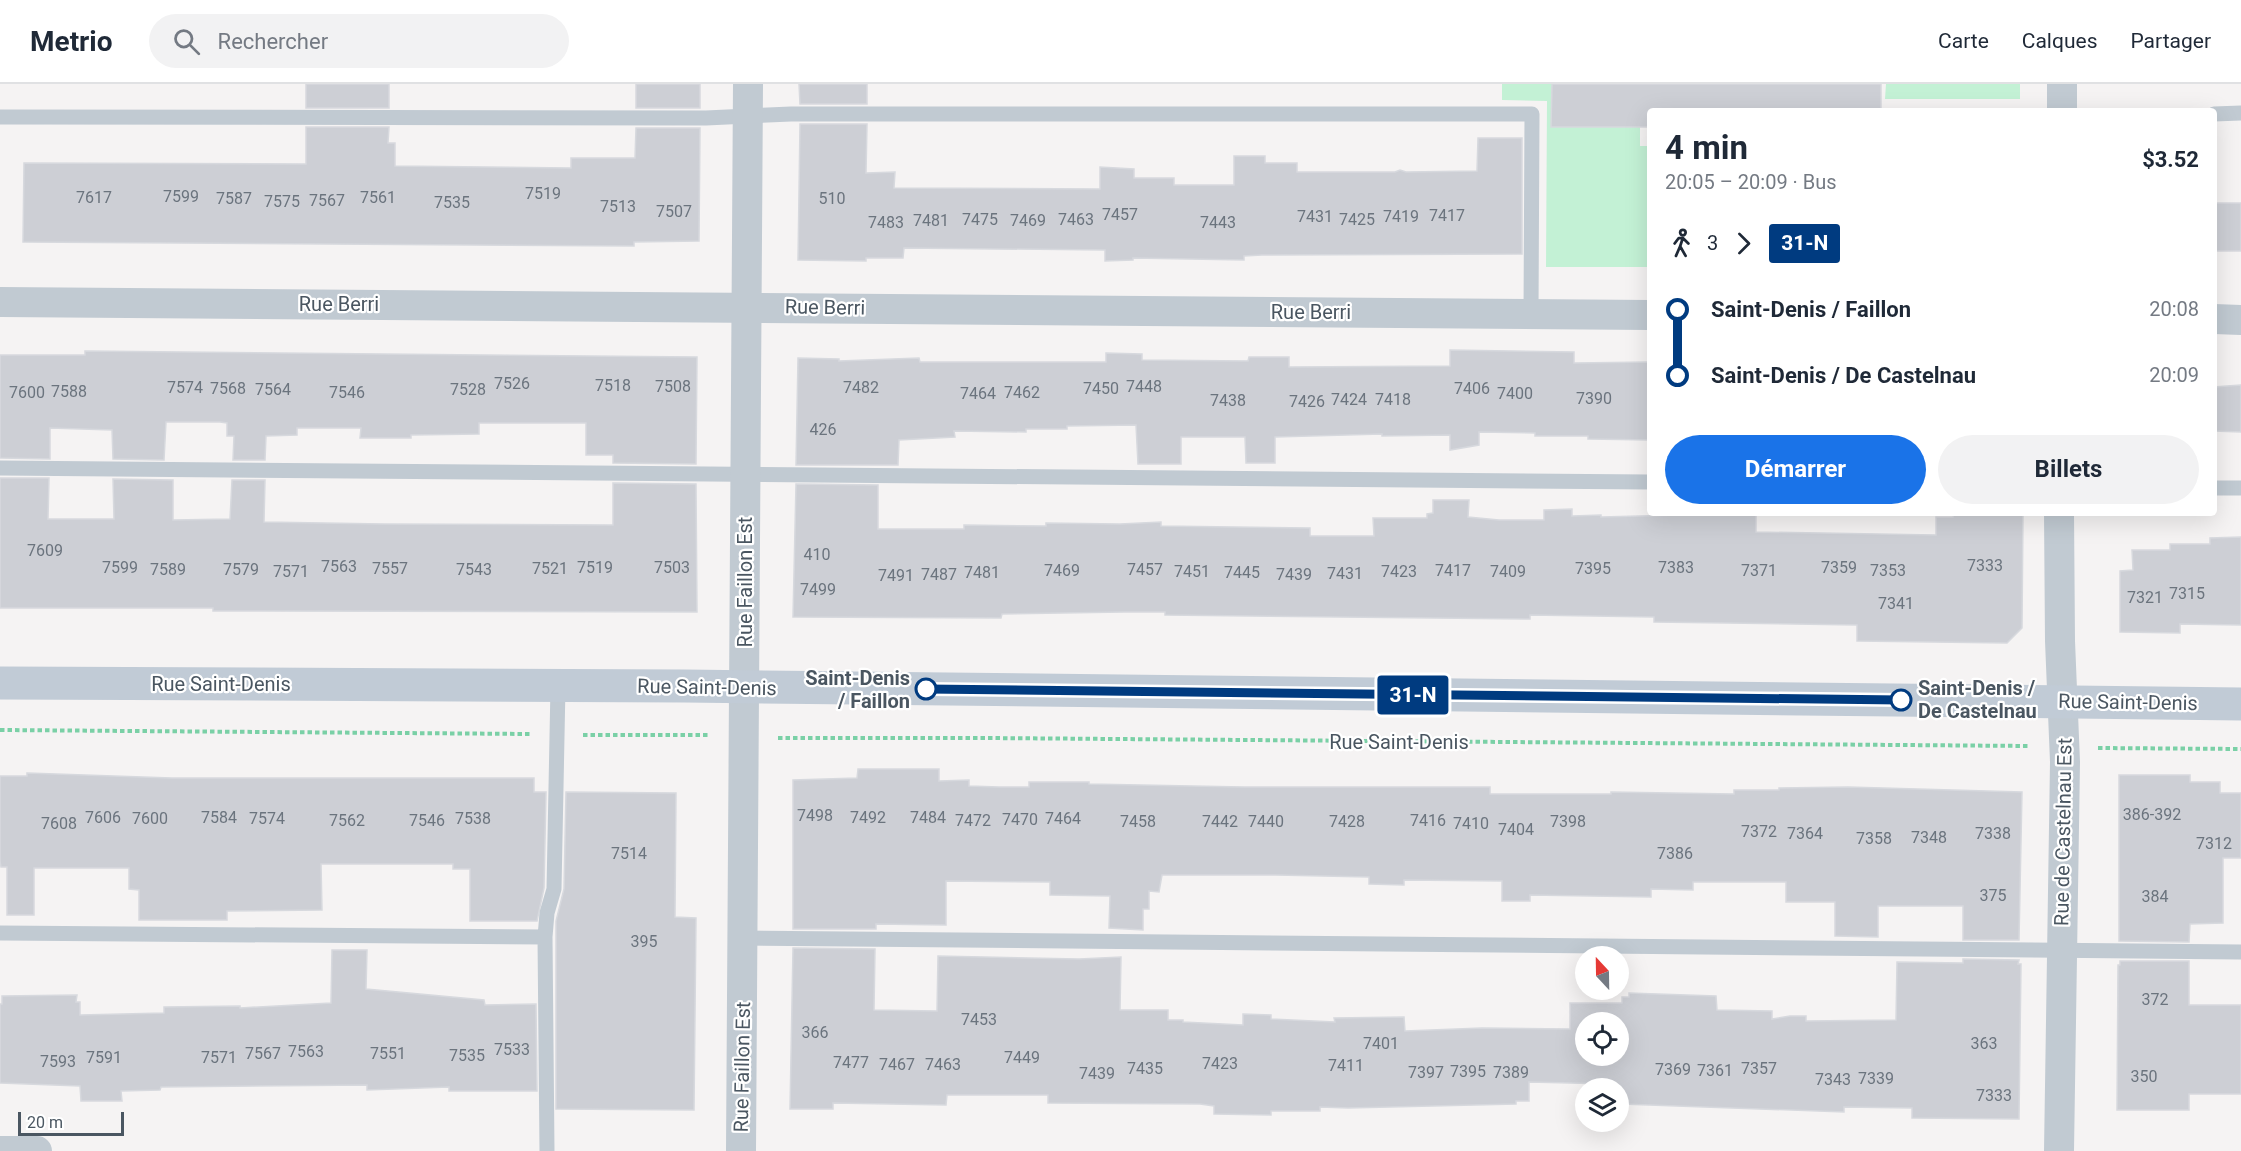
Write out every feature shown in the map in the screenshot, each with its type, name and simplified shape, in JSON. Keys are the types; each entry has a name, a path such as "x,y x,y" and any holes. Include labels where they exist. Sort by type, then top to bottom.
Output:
{"main road":[{"name":"Rue Saint-Denis","path":"0,683 745,687 2241,704"}],"street":[{"name":"Rue Faillon Est","path":"741,1151 748,84"},
{"path":"2062,84 2062,108"},
{"name":"Rue Berri","path":"0,302 747,306 1647,315"},
{"path":"2217,319 2241,320"},
{"name":"Rue de Castelnau Est","path":"2059,516 2060,641 2065,762 2059,1151"},
{"path":"0,1151 37,1151"}],"lane":[{"path":"2217,114 2241,113"},
{"path":"0,117 706,118 748,115 1532,114 1531,314"},
{"path":"0,468 1647,482"},
{"path":"2217,488 2241,488"},
{"path":"547,1151 545,937 547,913 554,889 558,686"},
{"path":"0,933 545,937"},
{"path":"744,938 2241,952"}],"path":[{"path":"0,730 692,736"},
{"name":"Rue Saint-Denis","path":"780,739 986,738 2018,746"},
{"path":"2108,748 2241,749"}],"green space":[{"path":"1502,84 1552,84 1552,90 1640,127 1640,146 1647,146 1647,267 1546,267 1547,101 1502,100"},
{"path":"1886,84 2020,84 2020,99 1885,99"}],"building":[{"path":"306,84 389,84 389,108 306,108"},
{"path":"636,84 700,84 700,108 636,108"},
{"path":"799,84 867,84 867,104 800,104"},
{"path":"1552,84 1881,84 1881,108 1647,108 1647,127 1551,127"},
{"path":"800,124 867,124 866,173 895,172 894,188 1100,189 1100,167 1134,169 1134,178 1174,178 1174,185 1234,185 1234,156 1265,156 1265,163 1297,163 1297,172 1477,171 1478,138 1522,138 1522,254 1262,255 1244,256 1244,260 1133,258 1133,260 1105,261 1105,250 904,248 903,258 866,258 866,261 798,260"},
{"path":"306,127 389,127 388,143 395,143 395,166 571,168 571,158 635,158 636,128 700,128 699,241 634,242 634,246 23,242 24,163 306,164"},
{"path":"2217,203 2241,203 2241,251 2217,251"},
{"path":"1450,350 1574,352 1574,363 1647,362 1647,440 1588,439 1588,436 1535,436 1535,433 1479,432 1479,445 1450,450 1450,435 1275,437 1275,463 1246,463 1245,437 1181,437 1181,464 1138,464 1136,425 1067,426 1067,429 1026,429 1026,432 954,431 955,437 899,440 898,465 796,465 798,358 839,359 839,361 919,358 920,362 1106,362 1106,353 1142,354 1142,360 1248,361 1249,357 1289,357 1289,367 1450,366"},
{"path":"85,351 697,357 696,464 613,463 613,455 586,455 586,423 479,423 479,434 411,435 411,438 360,438 361,428 297,428 297,435 266,436 265,460 233,460 234,436 227,436 227,423 166,422 164,460 113,459 112,430 50,428 50,459 0,458 0,355 85,355"},
{"path":"2241,385 2241,432 2217,431 2217,387"},
{"path":"0,478 49,478 48,519 114,519 113,479 173,480 173,520 230,519 232,480 265,480 264,522 384,524 613,525 613,483 696,484 697,612 0,608"},
{"path":"796,484 878,485 878,529 964,529 964,525 1046,526 1046,523 1161,522 1161,526 1310,528 1310,536 1374,536 1373,518 1427,518 1427,514 1433,513 1433,500 1469,500 1468,517 1499,520 1544,520 1544,510 1572,509 1572,516 1756,516 1756,532 1936,535 1936,517 2023,516 2022,628 2007,643 1857,641 1857,625 1654,622 1654,617 1530,615 1530,619 1165,615 1165,612 1124,612 1002,614 1001,618 793,617"},
{"path":"2241,537 2241,625 2180,624 2180,633 2120,632 2120,571 2133,570 2132,550 2170,550 2170,544 2210,544 2210,538"},
{"path":"858,769 939,769 939,781 969,780 969,786 999,787 1029,787 1029,782 1089,782 1089,784 1244,787 1490,787 1490,794 1611,794 1611,792 1734,794 1734,790 1848,787 2022,792 2019,940 1963,940 1963,906 1878,906 1878,937 1835,936 1835,902 1786,902 1786,882 1693,882 1693,890 1651,889 1651,897 1530,895 1530,901 1502,901 1502,881 1404,880 1404,885 1369,884 1369,877 1276,875 1162,875 1159,892 1149,891 1149,909 1143,909 1143,930 1109,928 1110,896 1050,895 1050,882 946,881 946,925 876,924 876,929 793,929 793,780 857,778"},
{"path":"27,773 172,778 534,778 534,792 546,792 544,888 537,921 470,921 470,869 453,869 453,864 321,864 322,910 227,911 227,920 139,920 139,890 129,889 129,868 34,868 34,915 7,915 7,867 1,867 0,861 0,776 27,776"},
{"path":"2119,775 2190,775 2190,782 2220,782 2220,793 2241,793 2241,858 2223,858 2223,923 2190,924 2189,942 2119,941"},
{"path":"566,792 676,793 675,917 696,918 694,1110 556,1109 556,921 564,889"},
{"path":"793,948 875,949 874,1010 937,1011 938,956 1079,959 1121,957 1120,1010 1168,1010 1168,1020 1243,1025 1243,1014 1271,1015 1271,1019 1335,1022 1334,1018 1404,1017 1405,1031 1482,1028 1570,1029 1570,1003 1622,1003 1622,1000 1629,1000 1629,993 1716,996 1717,1010 1772,1011 1772,1019 1806,1016 1806,1021 1896,1020 1897,962 1963,963 1963,959 2019,960 2018,964 2021,964 2019,1119 1912,1118 1912,1108 1844,1107 1844,1112 1629,1104 1629,1078 1575,1078 1575,1083 1529,1082 1529,1101 1516,1101 1516,1104 1320,1107 1320,1111 1271,1111 1271,1115 1214,1114 1214,1106 1200,1104 1048,1103 1048,1095 947,1095 946,1105 833,1103 833,1109 790,1109"},
{"path":"332,950 367,950 366,989 484,1000 485,1005 536,1004 537,1091 449,1091 449,1087 367,1090 367,1085 161,1087 160,1090 121,1091 122,1101 81,1101 80,1086 0,1083 0,1004 2,1004 2,996 77,995 76,1002 80,1002 80,1015 164,1013 164,1007 240,1006 240,1008 331,1003"},
{"path":"2120,961 2189,961 2189,1005 2241,1005 2241,1094 2189,1094 2189,1110 2117,1110 2118,965"}],"bus line":[{"name":"31-N","path":"926,689 1901,700"}],"place":[{"name":"Saint-Denis / Faillon","path":"926,689"},
{"name":"Saint-Denis / De Castelnau","path":"1901,700"}]}
